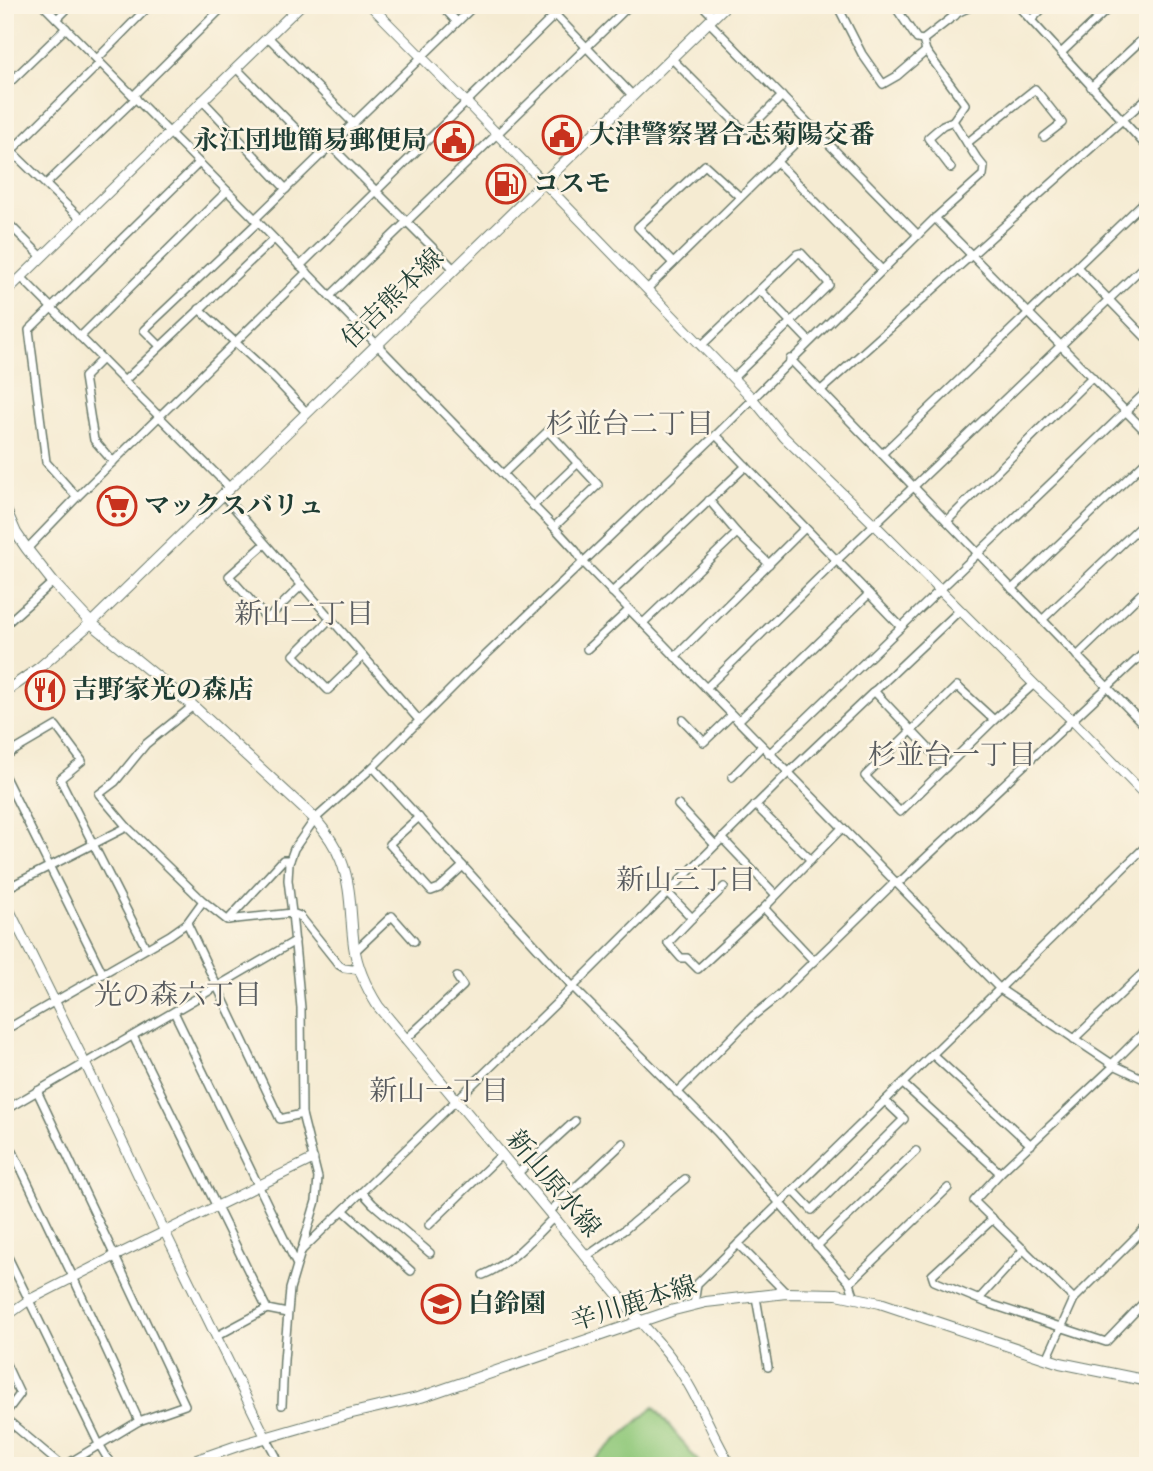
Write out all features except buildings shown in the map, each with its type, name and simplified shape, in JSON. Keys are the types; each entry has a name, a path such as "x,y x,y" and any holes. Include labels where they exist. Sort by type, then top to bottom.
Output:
{"main road":[{"name":"住吉熊本線","path":"5,692 39,668 91,623 726,5"},
{"path":"5,508 16,533 27,549 91,623"},
{"name":"新山原水線","path":"91,623 194,706 316,819 332,839 349,887 355,951 360,970 378,1006 639,1320"},
{"name":"辛川鹿本線","path":"180,1466 348,1414 421,1397 639,1320 694,1305 786,1293 854,1296 1047,1359 1148,1381"}],"street":[{"path":"5,10 10,5"},
{"path":"43,5 307,272 554,527 629,610 1000,989 1113,1064 1148,1081"},
{"path":"57,19 71,5"},
{"path":"81,219 8,148 98,61 150,5"},
{"path":"46,184 225,5"},
{"path":"5,293 301,5"},
{"path":"370,5 733,378 784,437 1148,798"},
{"path":"440,5 457,22"},
{"path":"160,346 144,330 475,5"},
{"path":"547,5 634,96"},
{"path":"300,266 565,5"},
{"path":"330,296 630,5"},
{"path":"702,5 782,96 918,235"},
{"path":"837,5 862,54 883,84 897,76 926,51"},
{"path":"894,5 917,38 923,40"},
{"path":"947,5 957,11"},
{"path":"923,40 957,11 975,5"},
{"path":"1017,5 1148,148"},
{"path":"1031,20 1046,5"},
{"path":"1061,53 1112,5"},
{"path":"5,87 66,28"},
{"path":"1091,87 1148,34"},
{"path":"268,37 354,124"},
{"path":"923,40 926,51 965,104 953,121 943,125 928,138 951,168"},
{"path":"671,58 742,129 749,129 782,96"},
{"path":"236,68 322,155"},
{"path":"967,143 1035,89 1062,123 1044,137"},
{"path":"820,391 1148,97"},
{"path":"202,100 286,189"},
{"path":"282,1405 290,1289 316,1201 318,1178 302,1114 301,1008 288,880 294,849 316,819 716,435 935,218 983,175 984,167 953,121"},
{"path":"647,289 813,126"},
{"path":"331,146 454,269"},
{"path":"777,162 882,270"},
{"path":"77,496 46,462 29,330 199,163"},
{"path":"673,263 638,227 705,165 740,197"},
{"path":"80,337 227,191"},
{"path":"882,454 1148,198"},
{"path":"935,218 1148,433"},
{"path":"5,220 42,257"},
{"path":"124,381 274,239"},
{"path":"701,346 801,253 829,285 733,378"},
{"path":"706,688 1148,262"},
{"path":"1077,267 1148,340"},
{"path":"27,549 77,496 307,272"},
{"path":"22,278 160,417 226,491 265,544 419,720"},
{"path":"760,290 809,341"},
{"path":"199,309 307,413"},
{"path":"1140,332 1148,325"},
{"path":"102,359 84,377 94,440 113,462"},
{"path":"790,359 1148,729"},
{"path":"947,521 1092,377"},
{"path":"769,754 1148,390"},
{"path":"503,474 548,431 598,485 554,527"},
{"path":"716,435 901,627"},
{"path":"1012,589 1148,459"},
{"path":"533,506 578,463"},
{"path":"612,592 746,466"},
{"path":"709,500 737,533 769,564"},
{"path":"1042,620 1148,519"},
{"path":"675,657 805,528"},
{"path":"643,623 737,533"},
{"path":"265,544 229,576 267,618 302,585"},
{"path":"5,625 53,582"},
{"path":"1077,656 1148,587"},
{"path":"683,720 704,742 735,718 869,594"},
{"path":"587,649 629,610"},
{"path":"301,1251 573,987 755,805 960,610"},
{"path":"330,619 294,654 328,690 363,656"},
{"path":"677,1093 753,1016 777,997 895,882 902,880 1148,649"},
{"path":"994,720 957,686 865,776 900,812 1034,684"},
{"path":"874,691 946,767"},
{"path":"194,706 146,744 116,782 99,794 127,827 203,901 228,920 292,913 300,916 339,965 360,970"},
{"path":"1141,722 1148,716"},
{"path":"5,756 57,726 82,761 60,779 146,948"},
{"path":"732,778 762,746"},
{"path":"373,767 573,987 717,1132 850,1283 854,1296"},
{"path":"5,777 103,975"},
{"path":"678,805 715,845"},
{"path":"755,805 811,860"},
{"path":"419,817 389,844 431,891 439,888 463,866"},
{"path":"5,888 127,827"},
{"path":"724,887 668,943 681,958 687,958 698,969 764,908 842,828"},
{"path":"722,838 776,895"},
{"path":"694,1305 697,1284 1148,844"},
{"path":"228,920 283,860 290,860"},
{"path":"667,892 692,918"},
{"path":"5,901 279,1466"},
{"path":"5,1030 170,935 187,923 203,901"},
{"path":"764,908 814,961"},
{"path":"355,951 392,916 414,941"},
{"path":"187,923 280,1119 302,1114"},
{"path":"5,1110 295,941"},
{"path":"1074,1039 1148,968"},
{"path":"405,1040 463,986 457,977"},
{"path":"174,1012 297,1263"},
{"path":"1074,1298 974,1201 1148,1028"},
{"path":"132,1036 267,1309"},
{"path":"932,1054 1031,1145"},
{"path":"902,1084 1000,1173"},
{"path":"5,1362 20,1394 5,1416 63,1466 139,1421 185,1405 37,1091"},
{"path":"794,1191 812,1210 904,1119 885,1101"},
{"path":"517,1174 575,1121"},
{"path":"5,1135 139,1421"},
{"path":"483,1275 494,1271 513,1257 623,1143"},
{"path":"817,1246 916,1151"},
{"path":"429,1224 501,1155"},
{"path":"5,1317 29,1300 313,1159"},
{"path":"587,1256 624,1230 685,1179"},
{"path":"850,1283 948,1188"},
{"path":"362,1192 430,1254"},
{"path":"344,1211 411,1271"},
{"path":"993,1219 932,1275 934,1281 979,1300 1106,1342 1148,1298"},
{"path":"1047,1359 1074,1298 1148,1225"},
{"path":"738,1244 786,1293"},
{"path":"979,1300 1024,1249"},
{"path":"5,1251 112,1466"},
{"path":"756,1297 768,1367"},
{"path":"217,1336 267,1309 287,1313"},
{"path":"639,1320 672,1359 695,1396 731,1466"}],"green space":[{"path":"654,1407 702,1466 587,1466"}],"place":[{"name":"大津警察署合志菊陽交番","path":"562,135"},
{"name":"永江団地簡易郵便局","path":"454,141"},
{"name":"コスモ","path":"506,184"},
{"name":"マックスバリュ","path":"117,506"},
{"name":"吉野家光の森店","path":"45,690"},
{"name":"白鈴園","path":"441,1304"}],"district":[{"name":"杉並台二丁目","path":"630,425"},
{"name":"新山二丁目","path":"304,615"},
{"name":"杉並台一丁目","path":"952,756"},
{"name":"新山三丁目","path":"686,881"},
{"name":"光の森六丁目","path":"178,996"},
{"name":"新山一丁目","path":"439,1092"}]}
